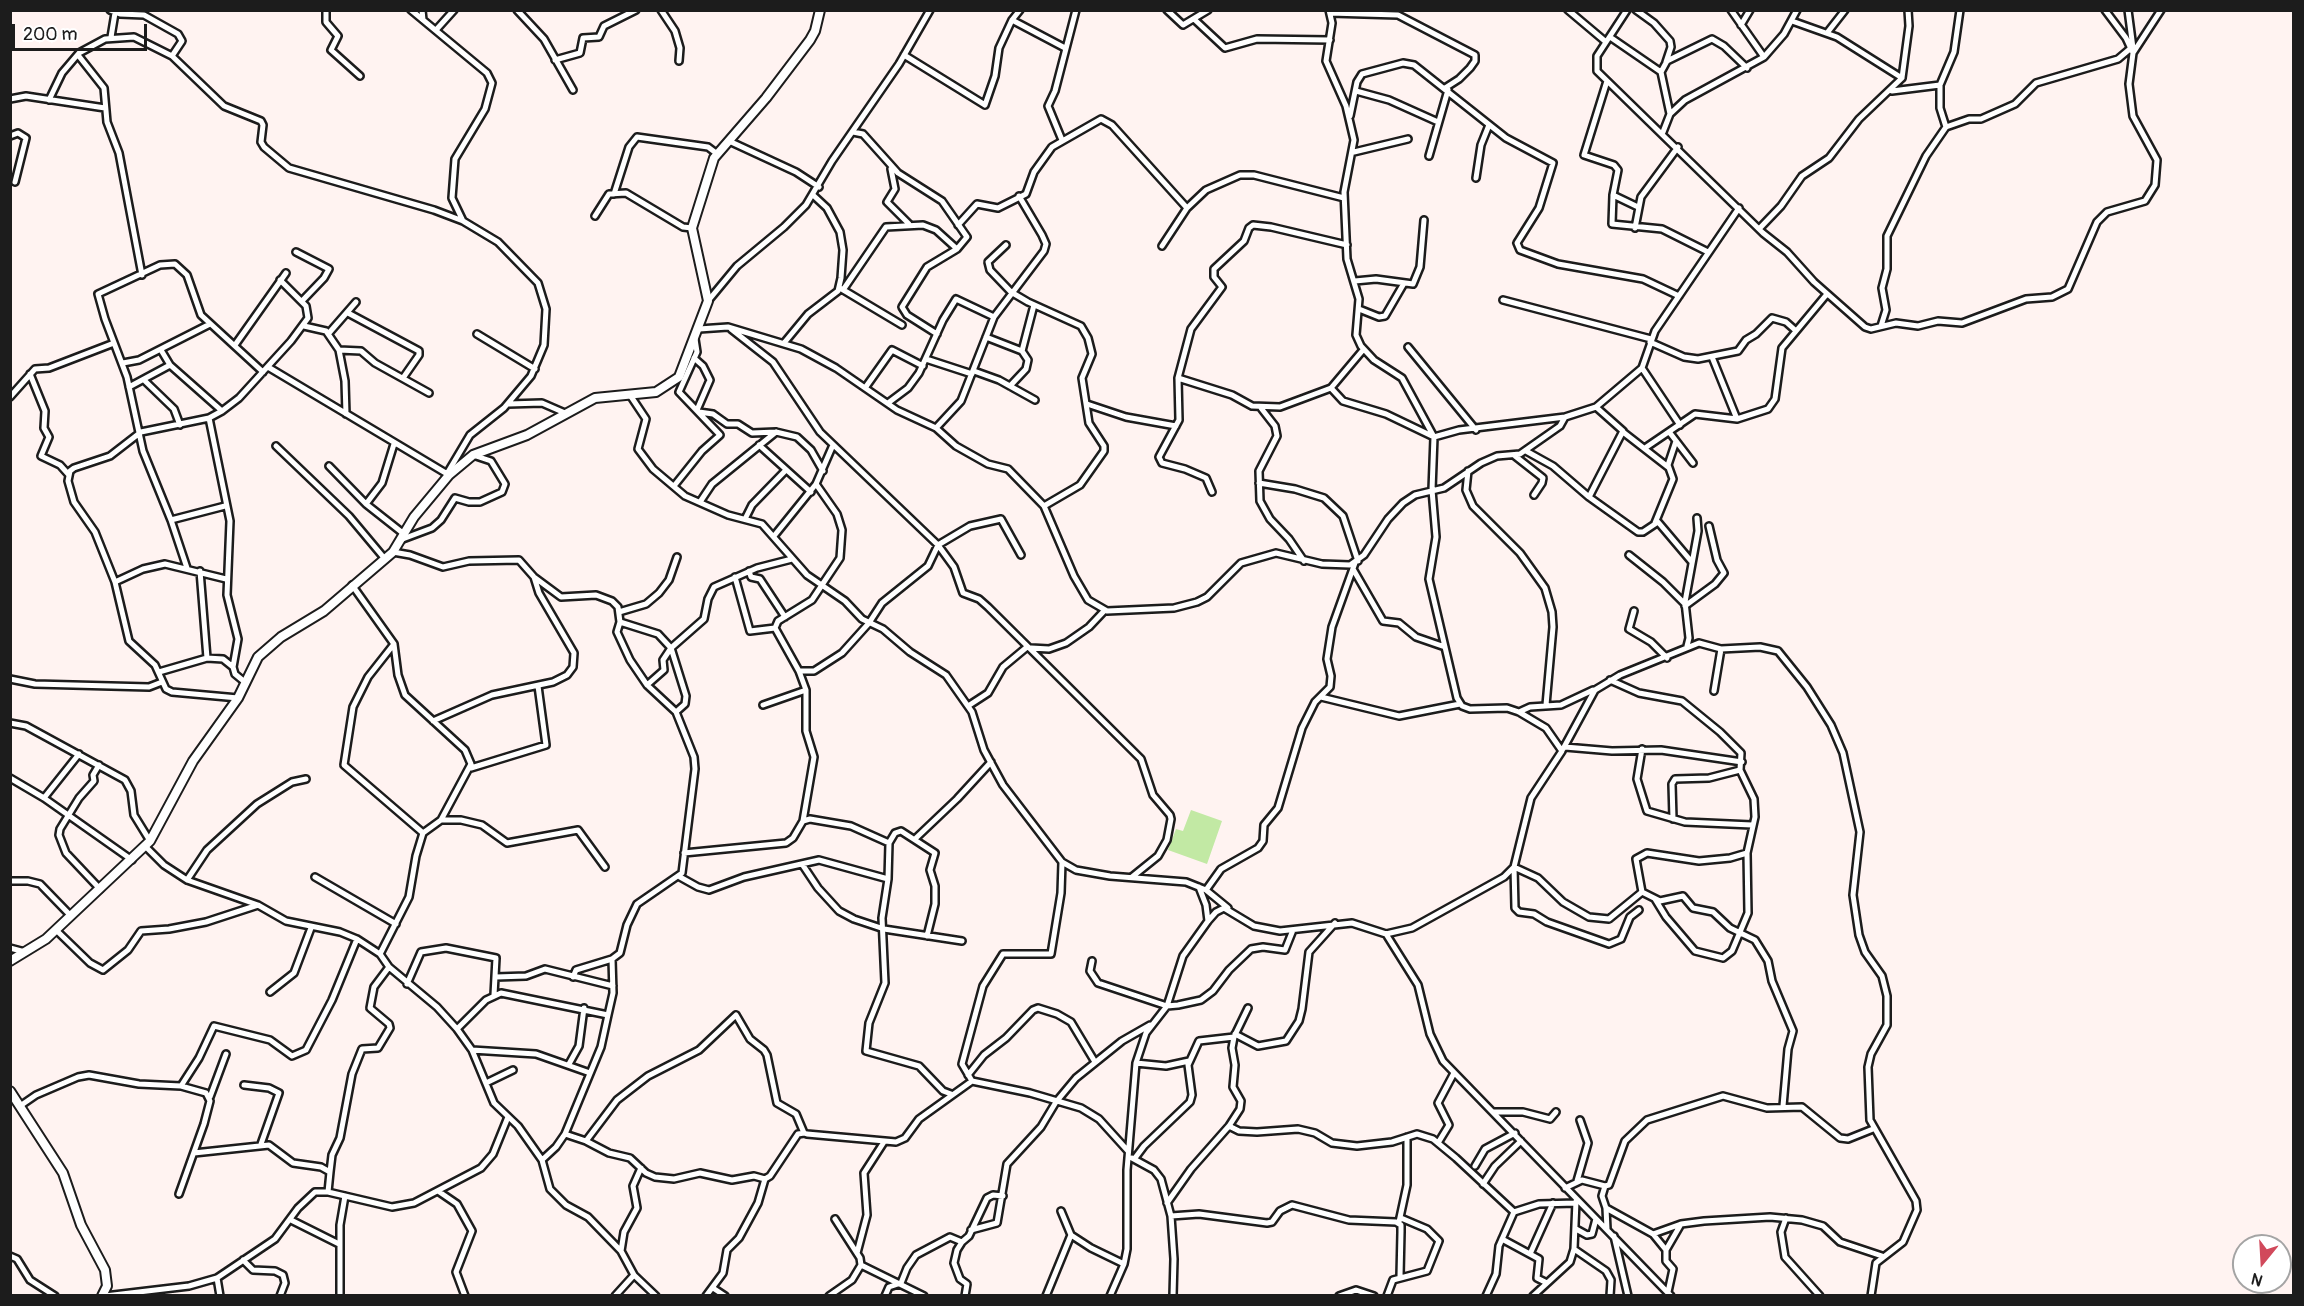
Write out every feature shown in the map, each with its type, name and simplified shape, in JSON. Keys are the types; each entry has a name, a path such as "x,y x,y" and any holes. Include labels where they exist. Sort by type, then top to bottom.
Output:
{"street":[{"path":"326,10 326,22 338,36 331,50 360,76"},
{"path":"411,10 487,73 492,83 485,109 455,159 455,183 452,198 463,221"},
{"path":"422,10 423,20"},
{"path":"436,30 454,10"},
{"path":"517,10 536,28 573,90"},
{"path":"555,60 580,53 583,38 598,37 604,26 636,10"},
{"path":"661,10 675,32 681,55 679,61"},
{"path":"708,301 692,228 716,153 771,92 810,40 820,10"},
{"path":"448,474 473,455 527,435 595,398 656,392 674,382 681,373 708,301 737,266 798,215 819,187 832,161 904,55 930,10"},
{"path":"904,55 985,105 995,76 999,48 1012,20 1020,10"},
{"path":"1062,140 1048,106 1055,91 1076,10"},
{"path":"1167,10 1181,24 1195,20 1208,10"},
{"path":"1568,10 1608,40 1661,72"},
{"path":"1627,10 1595,62 1597,70 1759,228 1787,252 1827,294 1864,327 1871,329 1896,323 1918,326 1938,321 1962,323 2026,299 2052,297 2068,289 2097,222 2107,212 2145,201 2155,184 2157,160 2133,116 2129,84 2134,44 2128,10"},
{"path":"1636,10 1654,23 1670,41 1671,47 1661,72 1670,114"},
{"path":"1731,10 1764,57"},
{"path":"1741,25 1750,10"},
{"path":"1663,132 1670,114 1685,100 1764,57 1778,43 1797,10"},
{"path":"1827,33 1845,10"},
{"path":"1759,228 1781,206 1802,176 1829,158 1859,119 1902,78 1909,26 1908,10"},
{"path":"1946,127 1940,108 1940,85 1954,52 1960,10"},
{"path":"2105,10 2132,50"},
{"path":"1881,326 1886,310 1882,288 1887,268 1887,236 1926,156 1946,127 1969,118 1982,119 2015,104 2036,83 2118,59 2132,50 2161,10"},
{"path":"111,37 113,12 144,15 181,36 182,41 172,56"},
{"path":"1429,156 1446,89 1474,63 1475,56 1399,15 1329,12 1330,40 1326,61 1349,117 1354,152 1344,198 1347,259 1355,281 1359,309 1356,335 1363,350 1378,364 1402,378 1434,437 1432,490 1436,537 1429,579 1460,704"},
{"path":"1012,20 1065,48"},
{"path":"1195,20 1224,48 1257,39 1330,40"},
{"path":"1792,21 1827,33 1902,78"},
{"path":"10,961 26,953 56,930 148,843 193,761 238,698 258,657 266,649 324,611 393,552 425,501 448,474 470,435 508,404 535,369 544,345 546,321 546,309 538,283 498,242 463,221 388,195 288,168 261,142 263,125 261,121 224,106 172,56 134,37 111,37 78,55 62,73 49,100"},
{"path":"1666,62 1712,39 1724,46 1747,68"},
{"path":"78,55 104,88 107,122 119,153 142,275"},
{"path":"1349,117 1357,82 1364,73 1406,63 1414,65 1506,138 1553,163 1539,208 1517,243 1517,248 1558,264 1643,279 1679,296"},
{"path":"1607,81 1584,155 1616,167 1618,172 1613,195 1612,224 1664,229 1708,252"},
{"path":"1890,91 1940,85"},
{"path":"1356,91 1389,100 1438,122"},
{"path":"10,99 26,96 105,108"},
{"path":"958,225 976,204 998,208 1029,191 1039,164 1052,147 1095,121 1104,119 1187,208"},
{"path":"1476,178 1481,145 1488,125"},
{"path":"853,132 865,136 891,168 938,199 967,238 957,249 927,267 902,309 920,325 937,334"},
{"path":"10,136 18,133 26,138 15,182"},
{"path":"614,194 629,147 637,137 698,146 716,153"},
{"path":"1354,152 1408,139"},
{"path":"729,141 796,172 819,187"},
{"path":"1635,228 1641,197 1678,147"},
{"path":"891,168 895,189 887,202 909,224"},
{"path":"1162,246 1187,208 1206,190 1240,175 1254,175 1344,198"},
{"path":"595,216 608,196 614,194 632,196 681,226 692,228"},
{"path":"813,195 833,217 843,241 841,289"},
{"path":"1613,195 1638,207"},
{"path":"936,428 957,408 994,317 1011,292 1042,256 1046,244 1019,196"},
{"path":"1331,388 1343,401 1386,414 1434,437 1459,430 1476,430 1565,417 1596,407 1642,368 1651,340 1739,208"},
{"path":"1355,281 1376,279 1403,285 1413,284 1418,275 1424,220"},
{"path":"784,343 799,322 841,289 868,256 884,228 909,224 936,230 957,249"},
{"path":"1212,492 1209,482 1203,476 1160,461 1160,453 1180,415 1178,378 1195,321 1222,287 1214,277 1214,269 1244,241 1251,226 1271,227 1347,244"},
{"path":"1006,245 989,261 988,266 1011,292 1034,305 1076,322 1085,331 1092,354 1082,378 1089,423 1104,446 1103,454 1080,485 1044,506"},
{"path":"296,252 329,269 324,278 302,301"},
{"path":"186,568 171,520 143,451 141,432 123,363 97,298 98,294 165,264 174,263 180,267 192,285 199,312 263,372"},
{"path":"235,345 286,273"},
{"path":"69,475 74,468 110,456 141,432 180,426 222,411 268,367 304,326 309,313 302,301 280,280"},
{"path":"1359,309 1379,317 1385,316 1403,285"},
{"path":"841,289 902,325"},
{"path":"1645,448 1696,414 1737,419 1762,413 1773,404 1777,393 1780,352 1795,330 1827,294"},
{"path":"888,403 908,388 926,359 957,298 994,317"},
{"path":"1503,300 1651,340 1684,357 1698,359 1738,351 1746,340 1756,334 1772,318 1786,322 1795,330"},
{"path":"329,333 357,302"},
{"path":"1010,386 1028,365 1022,351 1034,305"},
{"path":"348,313 419,351 419,356 403,378"},
{"path":"123,363 139,360 210,324"},
{"path":"304,326 319,328 329,333 339,350 345,381 346,414"},
{"path":"699,329 728,327 784,343 821,359 906,415 936,428 951,443 986,463 1008,469 1044,506 1081,589 1088,600 1105,610 1174,608 1197,602 1207,597 1241,563 1264,556 1280,554 1304,561 1342,567 1357,562"},
{"path":"728,327 773,362 815,426 832,445 938,546 954,567 963,593 983,602 1139,758 1153,795 1170,815 1164,848 1158,856 1131,878"},
{"path":"477,334 535,369"},
{"path":"986,337 1022,351"},
{"path":"674,486 702,451 720,435 681,395 679,389 697,349 695,339"},
{"path":"10,397 37,368 49,368 114,343"},
{"path":"1408,347 1476,430"},
{"path":"161,350 170,365 222,411"},
{"path":"339,350 361,351 375,363 429,393"},
{"path":"1178,378 1232,395 1252,406 1261,408 1293,404 1331,388 1363,350"},
{"path":"865,388 892,351 922,366"},
{"path":"1712,357 1737,419"},
{"path":"694,358 703,366 710,380 698,411"},
{"path":"926,359 1010,386 1035,400"},
{"path":"129,387 170,365"},
{"path":"268,367 394,444 448,474"},
{"path":"1642,368 1680,425"},
{"path":"30,374 45,411 44,428 49,437 41,456 60,465 69,475 74,502 95,532 115,582 129,641 159,672 166,689 172,693 238,698"},
{"path":"144,380 174,409 180,426"},
{"path":"630,395 646,419 638,446 653,469 685,496 762,524 807,575 845,601 869,623 883,629 910,652 946,675 968,706 991,762 1010,794 1062,862 1076,870 1131,878 1165,879 1202,889 1254,926 1293,930 1335,923 1352,923 1386,934 1412,928 1504,877 1514,867"},
{"path":"508,404 542,403 566,413"},
{"path":"1087,404 1126,417 1176,426"},
{"path":"1526,451 1553,466 1589,497 1638,532 1643,532 1655,523 1673,478 1668,467 1623,432 1596,407"},
{"path":"1261,408 1275,426 1277,436 1272,450 1260,468 1260,501 1265,511 1304,561"},
{"path":"698,411 713,414 727,424 738,424 752,433 776,432 797,437 804,442 823,471"},
{"path":"209,417 230,526 227,595 238,639 232,667"},
{"path":"1202,889 1221,869 1241,860 1263,841 1264,825 1280,804 1302,728 1330,687 1332,676 1327,659 1332,627 1353,569 1396,510 1415,495 1444,488 1468,471 1497,456 1515,456 1526,451 1560,426 1565,417"},
{"path":"700,502 712,484 776,432"},
{"path":"1589,497 1623,432"},
{"path":"1670,433 1693,463"},
{"path":"1668,467 1676,441"},
{"path":"366,504 382,483 394,444"},
{"path":"759,445 810,492"},
{"path":"774,536 816,484 832,445"},
{"path":"276,446 349,516 385,559"},
{"path":"402,537 432,528 441,520 455,498 480,502 502,492 505,484 491,461 473,455"},
{"path":"1515,456 1543,478 1534,495"},
{"path":"329,466 402,537"},
{"path":"746,519 752,505 785,471"},
{"path":"1468,471 1466,490 1473,506 1520,553 1545,588 1552,612 1553,627 1546,705"},
{"path":"1259,483 1295,489 1324,498 1343,516 1357,562"},
{"path":"775,628 778,621 808,604 824,586 840,558 842,530 831,501 816,484"},
{"path":"171,520 225,506"},
{"path":"799,671 814,670 842,653 869,623 882,603 928,566 938,546 970,526 1000,518 1021,555"},
{"path":"1687,648 1689,638 1685,605 1698,531 1697,518"},
{"path":"1655,523 1661,523 1691,561"},
{"path":"1685,605 1723,576 1724,572 1719,567 1709,526"},
{"path":"393,552 410,555 442,567 469,561 519,560 534,577 561,597 604,597 615,604 619,612 619,636 647,685 676,712 688,738 695,762 680,877 637,904 625,930 623,949 612,959 576,970 573,977"},
{"path":"1629,555 1664,582 1685,605"},
{"path":"619,612 646,604 659,593 669,580 677,557"},
{"path":"647,685 664,670 664,658 671,648 704,619 708,599 714,587 749,571 792,559"},
{"path":"115,582 154,565 186,568 226,579"},
{"path":"1353,569 1383,621 1398,622 1416,637 1445,647"},
{"path":"200,571 207,658"},
{"path":"749,571 751,577 760,579 785,617"},
{"path":"433,722 492,695 538,686 567,675 573,667 574,653 539,594 534,577"},
{"path":"735,577 750,631 775,628"},
{"path":"352,585 394,644 398,675 405,695 465,750 471,768"},
{"path":"968,706 988,693 1003,667 1027,647 1049,649 1066,643 1089,627 1105,610"},
{"path":"1634,611 1629,629 1651,642 1667,658"},
{"path":"620,621 658,634 671,648 686,696 685,704 676,712"},
{"path":"684,853 786,843 793,838 803,820 814,757 806,731 806,690 799,671 775,628"},
{"path":"394,644 368,677 353,707 344,765 423,833"},
{"path":"1519,712 1530,706 1561,705 1595,690 1610,680 1699,644 1721,649 1760,647 1778,651 1832,725 1843,753 1860,832 1853,895 1854,909 1865,952 1882,976 1887,996 1887,1025 1871,1054 1868,1067 1870,1120 1873,1129 1916,1201 1917,1210 1903,1242 1895,1250 1882,1256 1876,1263 1870,1296"},
{"path":"1714,692 1721,649"},
{"path":"159,672 207,658 224,659 235,674 246,683"},
{"path":"10,679 35,684 141,687 153,686 162,682"},
{"path":"1610,680 1639,693 1682,701 1730,740 1739,750 1742,762 1740,770 1754,799 1755,812 1747,853 1749,908 1742,933 1732,951 1723,958 1698,952 1672,926 1656,899"},
{"path":"380,954 409,897 423,833 441,820 471,768 546,745 538,686"},
{"path":"763,705 806,690"},
{"path":"1595,690 1564,748 1531,798 1514,867 1515,908 1519,912 1534,914 1547,922 1610,944 1621,939 1630,917 1639,910"},
{"path":"1321,697 1402,716 1460,704 1470,709 1507,708 1519,712 1546,728 1564,748 1612,752 1642,749 1690,753 1742,762"},
{"path":"10,723 26,726 125,780 129,786 134,815 148,843 164,865 187,880 258,905 286,921 311,928 340,932 357,939 380,954 389,967 438,1007 457,1029 472,1050 494,1103 527,1137 542,1160 550,1189 557,1198 588,1217 621,1251 633,1275 656,1296"},
{"path":"1642,749 1637,779 1646,809 1673,819 1703,824 1752,825"},
{"path":"44,798 79,754"},
{"path":"916,838 967,789 991,762"},
{"path":"99,765 94,771 94,781 60,829 60,840 66,853 100,889"},
{"path":"1673,819 1672,784 1675,779 1709,778 1740,770"},
{"path":"10,778 44,798 132,860"},
{"path":"187,880 207,850 256,804 292,782 306,779"},
{"path":"803,820 820,819 851,825 889,843"},
{"path":"441,820 461,820 482,825 507,843 578,830 606,867"},
{"path":"927,936 935,904 935,886 930,870 935,854 916,838 899,831 889,843 888,879 883,910 885,983 869,1023 866,1051 919,1066 939,1088 951,1094"},
{"path":"1642,892 1636,859 1647,853 1699,861 1730,858 1747,853"},
{"path":"680,877 709,890 744,877 819,860 888,879"},
{"path":"1062,862 1052,951 1048,956 1006,954 1001,957 979,998 962,1064 970,1078 1030,1093 1091,1113 1128,1154 1154,1170 1161,1179 1171,1216 1174,1259 1173,1296"},
{"path":"802,864 818,888 839,911 854,919 884,929 962,942"},
{"path":"1514,867 1538,878 1563,902 1589,917 1609,919 1642,892"},
{"path":"315,877 396,924"},
{"path":"10,881 40,884 71,916"},
{"path":"1202,889 1208,921"},
{"path":"1642,892 1660,901 1666,897 1683,896 1693,908 1713,912 1730,928 1755,940 1768,961 1772,981 1793,1031 1788,1049 1783,1106"},
{"path":"56,930 90,963 103,970 128,950 141,931 169,929 206,922 258,905"},
{"path":"1110,1296 1124,1264 1127,1240 1128,1154 1136,1063 1142,1040 1167,1006 1183,957 1208,921 1220,909 1229,909"},
{"path":"1135,1158 1149,1140 1190,1102 1192,1095 1188,1079 1189,1061 1199,1041 1234,1035 1258,1046 1286,1041 1299,1021 1310,952 1335,923"},
{"path":"270,992 294,973 311,928"},
{"path":"1092,961 1090,971 1098,983 1167,1006 1189,1003 1207,996 1251,949 1263,947 1285,950 1293,930"},
{"path":"1386,934 1418,985 1430,1034 1438,1053 1454,1073 1515,1133 1576,1201 1614,1235 1670,1294"},
{"path":"181,1086 199,1058 214,1026 270,1040 292,1056 306,1050 332,1000 357,939"},
{"path":"10,948 26,953"},
{"path":"407,984 421,952 434,948 494,956 498,960 494,995"},
{"path":"542,1160 556,1148 565,1134 601,1047 613,986 612,959"},
{"path":"328,1192 332,1155 340,1138 352,1074 362,1049 378,1048 390,1029 389,1024 370,1008 374,987 389,967"},
{"path":"496,977 526,976 545,969 613,986"},
{"path":"457,1029 494,995 510,993 608,1015"},
{"path":"569,1064 579,1046 584,1008"},
{"path":"706,1296 723,1273 727,1250 739,1238 758,1203 765,1179 774,1172 798,1134 884,1142 897,1142 905,1138 919,1119 970,1078 984,1055 1038,1008 1057,1014 1071,1022 1095,1062"},
{"path":"1167,1203 1191,1169 1229,1126 1241,1105 1233,1087 1234,1035 1248,1008"},
{"path":"586,1141 617,1100 648,1076 699,1050 733,1015 739,1018 753,1042 764,1050 770,1064 777,1103 796,1114 804,1133"},
{"path":"971,1230 997,1223 1003,1196 1006,1164 1041,1128 1056,1101 1076,1078 1137,1031 1151,1025"},
{"path":"472,1050 536,1054 590,1073"},
{"path":"179,1194 194,1153 210,1096 226,1054"},
{"path":"1136,1063 1166,1066 1189,1061"},
{"path":"486,1083 513,1070"},
{"path":"1438,1143 1449,1125 1438,1104 1454,1073"},
{"path":"20,1106 36,1095 82,1076 106,1076 139,1084 181,1086 210,1096"},
{"path":"244,1085 269,1088 279,1093 261,1144"},
{"path":"10,1091 63,1173 81,1225 105,1270 107,1286 104,1296 189,1286 217,1278 275,1239 307,1198 315,1192 328,1192 392,1207 402,1207 438,1191 488,1161 508,1117"},
{"path":"1607,1229 1606,1208 1602,1196 1605,1186 1611,1181 1625,1141 1655,1115 1723,1096 1767,1108 1798,1106 1840,1138 1848,1139 1873,1129"},
{"path":"1494,1112 1523,1113 1550,1119 1556,1112"},
{"path":"1577,1181 1588,1143 1580,1120"},
{"path":"1229,1126 1239,1131 1257,1132 1298,1128 1341,1145 1376,1145 1417,1134 1438,1143 1514,1212"},
{"path":"1475,1166 1485,1149 1515,1133"},
{"path":"565,1134 586,1141 609,1153 630,1158 646,1173 663,1179 700,1173 732,1180 754,1176 765,1179"},
{"path":"1400,1276 1400,1221 1407,1185 1407,1137"},
{"path":"1484,1185 1495,1166 1521,1141"},
{"path":"857,1254 867,1215 864,1173 884,1142"},
{"path":"194,1153 261,1144 274,1147 293,1163 321,1167 330,1172"},
{"path":"621,1251 624,1232 637,1208 633,1185 641,1168"},
{"path":"1565,1188 1577,1181 1605,1186"},
{"path":"438,1191 457,1204 472,1231 456,1272 465,1296"},
{"path":"340,1296 339,1244 345,1196"},
{"path":"965,1296 967,1284 960,1279 954,1263 962,1242 967,1239 989,1196 1003,1196"},
{"path":"1486,1296 1496,1274 1502,1239 1514,1212 1528,1206 1576,1201"},
{"path":"1533,1296 1568,1266 1574,1249 1576,1201"},
{"path":"1530,1254 1553,1203"},
{"path":"1171,1216 1199,1214 1267,1223 1272,1222 1280,1210 1292,1205 1349,1220 1400,1221 1427,1229 1439,1241 1427,1271 1400,1276 1390,1283 1387,1296"},
{"path":"1606,1208 1653,1234 1666,1250"},
{"path":"1061,1211 1071,1235 1090,1248 1124,1264"},
{"path":"1653,1234 1681,1224 1786,1218 1818,1224 1840,1242 1882,1256"},
{"path":"1786,1218 1781,1232 1785,1257 1820,1296"},
{"path":"835,1219 857,1254 861,1265 924,1296"},
{"path":"1576,1229 1590,1235 1594,1232 1596,1219"},
{"path":"291,1220 339,1244"},
{"path":"1670,1294 1673,1269 1666,1261 1666,1250 1681,1224"},
{"path":"1046,1296 1059,1258 1071,1235"},
{"path":"1614,1235 1628,1296"},
{"path":"901,1283 906,1268 916,1255 950,1237 962,1242"},
{"path":"1502,1239 1540,1261 1537,1278 1547,1283"},
{"path":"1574,1249 1606,1271 1612,1284 1610,1296"},
{"path":"10,1256 17,1259 30,1280 55,1296"},
{"path":"243,1260 253,1270 275,1271 283,1275 285,1283 280,1296"},
{"path":"829,1296 852,1280 861,1265"},
{"path":"615,1296 633,1275"},
{"path":"217,1278 220,1296"},
{"path":"885,1296 889,1287 901,1283"},
{"path":"713,1288 725,1296"},
{"path":"1339,1296 1356,1290 1374,1296"}],"green space":[{"path":"1191,810 1222,821 1207,864 1168,850 1176,829 1183,831"}]}
